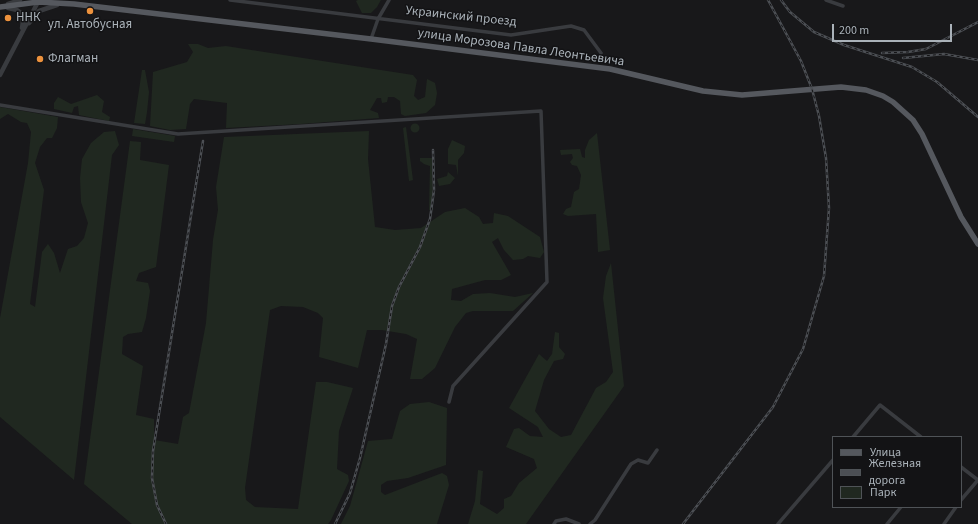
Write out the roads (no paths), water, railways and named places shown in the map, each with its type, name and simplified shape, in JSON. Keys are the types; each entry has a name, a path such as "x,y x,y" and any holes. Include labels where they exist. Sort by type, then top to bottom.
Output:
{"main road":[{"name":"улица Морозова Павла Леонтьевича","path":"2,6 38,1 65,2 371,39 610,69 703,91 742,96 841,87 873,92 893,102 913,120 922,134 961,216 978,244"}],"street":[{"path":"2,6 20,0"},
{"name":"Украинский проезд","path":"230,0 511,35 571,26 584,30 601,53"},
{"path":"371,39 378,19 389,0"},
{"path":"826,0 843,6"},
{"path":"0,74 38,1"},
{"path":"21,34 39,11 65,2"},
{"path":"2,6 19,11 23,21 21,34"},
{"path":"0,105 178,134 541,111 547,282 454,386 449,402"},
{"path":"854,436 880,405 920,436"},
{"path":"590,524 595,520 631,464 638,460 648,463 657,450"},
{"path":"778,524 832,461"},
{"path":"962,468 978,480 962,499"},
{"path":"887,524 900,508"},
{"path":"944,524 955,508"},
{"path":"554,524 556,521 566,519 578,524"}],"railway":[{"path":"683,524 773,407 803,349 824,276 829,208 826,158 819,116 812,89 801,61 768,0"},
{"path":"781,0 790,12 814,32 844,45 912,67 937,82 978,117"},
{"path":"882,53 908,52 926,49 978,22"},
{"path":"903,58 944,54 978,60"},
{"path":"166,524 157,505 152,478 153,451 203,141"},
{"path":"335,524 350,493 360,458 386,344 392,306 399,287 420,247 430,219 434,190 433,150"}],"place":[{"name":"ул. Автобусная","path":"90,11"},
{"name":"ННК","path":"8,18"},
{"name":"Флагман","path":"40,59"}]}
